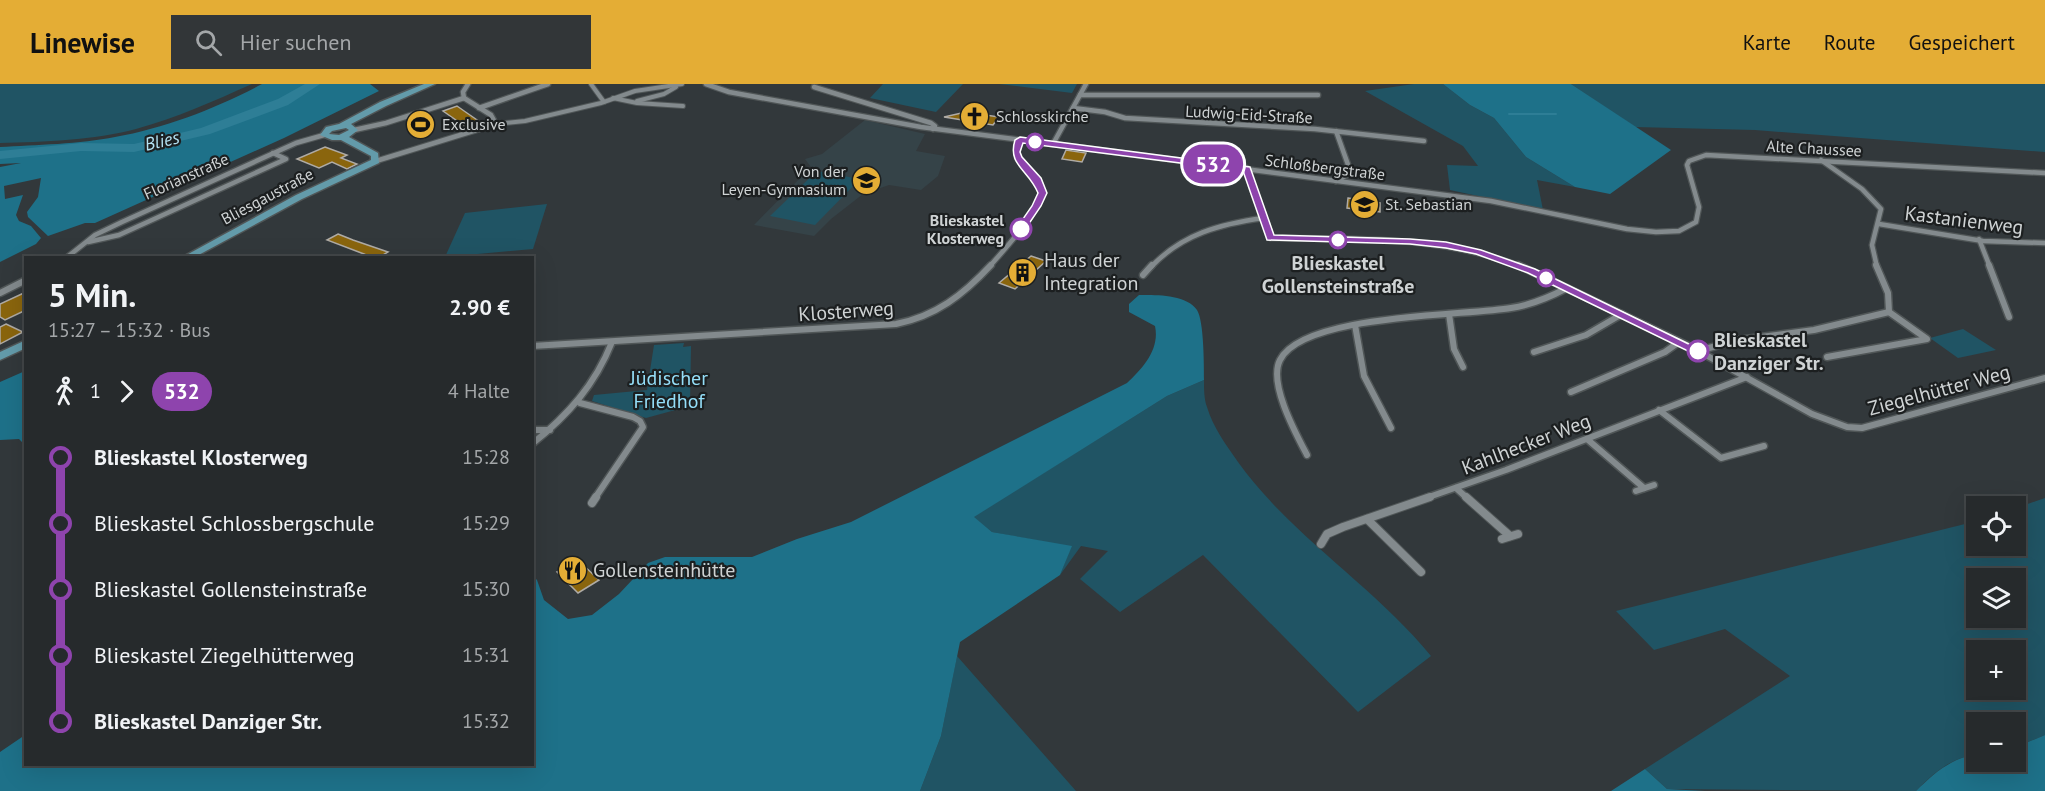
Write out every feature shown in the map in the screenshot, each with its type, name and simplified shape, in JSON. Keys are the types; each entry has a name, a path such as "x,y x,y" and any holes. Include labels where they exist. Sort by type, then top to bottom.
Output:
{"main road":[{"path":"344,125 351,126 354,130 342,137 329,138 324,135 329,129 344,125 383,104 431,84"},
{"path":"342,137 377,157 376,161"},
{"path":"365,167 370,160 369,152"},
{"name":"Bliesgaustraße","path":"190,256 299,197 376,161"},
{"path":"0,357 24,344"}],"street":[{"path":"468,84 463,92 464,98 491,116 496,124 525,121 604,102 637,91 681,84"},
{"path":"479,108 548,84"},
{"path":"591,84 604,102"},
{"path":"637,102 664,94 681,84"},
{"name":"Schloßbergstraße","path":"706,84 721,90 933,129 1491,201 1605,226 1656,232"},
{"path":"1053,144 1086,84"},
{"path":"634,87 637,91"},
{"path":"814,87 934,124 933,129"},
{"path":"1080,95 1318,95"},
{"path":"354,130 386,123 464,98"},
{"path":"613,98 650,105 683,106"},
{"name":"Ludwig-Eid-Straße","path":"1073,108 1105,112 1125,118 1336,131 1424,141"},
{"name":"Bliesgaustraße","path":"376,161 496,124"},
{"path":"1336,131 1351,173 1336,181"},
{"name":"Florianstraße","path":"69,256 85,243 122,222 296,143 324,135"},
{"name":"Klosterweg","path":"534,346 895,323 911,321 936,312 959,295 999,256 1016,236 1040,199 1041,186 1017,158 1016,152 1020,140"},
{"path":"85,243 119,235 286,159 273,153"},
{"name":"Alte Chaussee","path":"1656,232 1679,231 1696,222 1699,207 1688,165 1689,161 1696,157 1719,155 2045,173"},
{"path":"1821,160 1871,196 1881,209 1879,224 1872,239 1872,247 1889,298 1891,308 1889,312"},
{"path":"1143,275 1167,249 1185,238 1220,226 1264,218 1247,168"},
{"name":"Ziegelhütter Weg","path":"1264,218 1270,238 1446,245 1499,258 1698,351 1819,418 1838,426 1853,429 2045,378"},
{"name":"Kastanienweg","path":"1879,224 1979,239 2045,243"},
{"path":"1979,239 2009,317"},
{"path":"0,293 24,281"},
{"path":"1307,455 1277,375 1280,361 1291,347 1318,334 1355,325 1512,308 1552,296 1567,288"},
{"path":"1698,351 1738,340 1814,330 1889,312 1927,339 1827,357"},
{"path":"1449,314 1455,349 1463,367"},
{"path":"1534,352 1586,335 1622,314"},
{"path":"1355,325 1364,376 1391,428"},
{"path":"534,442 580,403 599,373 612,342"},
{"path":"1571,392 1665,352 1679,342"},
{"name":"Kahlhecker Weg","path":"1321,544 1327,534 1456,488 1747,377"},
{"path":"580,403 633,417 640,421 643,427 592,503"},
{"path":"1659,411 1721,458 1764,446"},
{"path":"534,430 550,430"},
{"path":"1587,439 1644,488"},
{"path":"1636,491 1653,485"},
{"path":"1456,488 1514,535 1502,539"},
{"path":"1367,519 1420,572"}],"shaded area":[{"path":"262,84 370,84 379,91 284,138 95,223 85,223 48,236 28,217 27,212 38,197 41,178 4,186 5,199 23,195 16,215 19,221 31,226 41,238 36,244 0,262 0,167 21,163 0,164 0,147 88,141 134,133 190,116"},
{"path":"1443,84 1571,84 1671,150 1610,194 1575,187 1526,157 1494,118 1470,105"},
{"name":"Von der Leyen-Gymnasium","path":"865,120 925,134 916,151 945,156 938,176 921,190 889,185 863,194 831,219 814,236 754,225 811,167 805,159 822,154"},
{"path":"1139,295 1161,296 1186,301 1197,310 1202,333 1204,380 1167,396 974,517 992,532 1072,546 1060,575 960,642 941,736 920,791 0,791 0,752 24,736 24,766 534,766 534,577 544,600 568,619 592,615 619,594 648,563 665,557 752,557 797,539 851,522 1127,383 1149,358 1156,334 1155,326 1129,312 1129,304"},
{"path":"24,371 24,444 19,439 0,440 0,382"},
{"path":"2045,735 2045,791 1916,791 1943,767 1966,757 1966,772 2026,772 2026,743"},
{"path":"1645,769 1667,789 1705,791 1611,791"}],"green space":[{"path":"0,84 252,84 151,125 120,133 69,140 0,143"},
{"path":"883,84 963,84 936,112 870,98"},
{"path":"999,84 1077,84 1072,93"},
{"path":"1414,84 1443,84 1470,105 1494,118 1526,157 1575,187 1537,180 1543,210 1450,190 1447,165 1478,166 1463,146 1365,91"},
{"path":"1571,84 2045,84 2045,152 1755,130 1635,127"},
{"path":"817,171 860,179 815,225 770,216"},
{"path":"547,204 533,249 445,256 465,213"},
{"path":"1963,329 1996,350 1958,358 1930,338"},
{"name":"Jüdischer Friedhof","path":"684,343 683,347 691,346 690,406 646,418 592,401 594,395 647,390 654,345"},
{"path":"1204,380 1206,404 1216,429 1259,489 1308,538 1384,606 1431,656 1358,712 1203,555 1120,612 1080,579 1108,551 1081,546 1060,575 1071,547 992,532 973,517 1167,396"},
{"path":"2045,498 2045,735 2026,743 2026,712 1966,712 1966,757 1951,762 1936,772 1916,791 1667,789 1645,769 1790,676 1725,629 1654,650 1616,611 1966,524 1966,556 2026,556 2026,505"},
{"path":"957,656 1076,791 920,791 941,736"}],"building":[{"path":"457,106 480,122 466,127 443,111"},
{"name":"Schlosskirche","path":"966,112 999,117 993,125 944,117"},
{"path":"325,147 347,155 341,158 357,164 347,169 332,162 319,168 297,159"},
{"path":"1066,150 1086,153 1082,162 1062,159"},
{"name":"St. Sebastian","path":"1348,198 1380,203 1380,212 1347,208"},
{"path":"338,234 388,252 381,256 361,256 364,254 327,240"},
{"name":"Haus der Integration","path":"1031,256 1046,261 1015,289 999,283"},
{"path":"24,293 24,311 5,320 0,317 0,304"},
{"path":"6,324 23,332 0,344 0,327"},
{"path":"578,560 599,580 578,593 557,572"}],"waterway":[{"name":"Blies","path":"0,155 81,147 134,148 205,131 283,102 314,84"},
{"path":"1509,114 1556,114"}],"bus line":[{"name":"532","path":"1021,229 1037,206 1042,193 1037,180 1017,158 1016,152 1020,140 1247,168 1270,238 1410,242 1446,245 1478,252 1531,271 1698,351"}],"place":[{"name":"Schlosskirche","path":"975,116"},
{"name":"Exclusive","path":"421,124"},
{"name":"Von der Leyen-Gymnasium","path":"867,180"},
{"name":"St. Sebastian","path":"1364,204"},
{"name":"Blieskastel Klosterweg","path":"1021,229"},
{"name":"Blieskastel Gollensteinstraße","path":"1338,240"},
{"name":"Haus der Integration","path":"1023,272"},
{"name":"Blieskastel Danziger Str.","path":"1698,351"},
{"name":"Gollensteinhütte","path":"572,570"}]}
